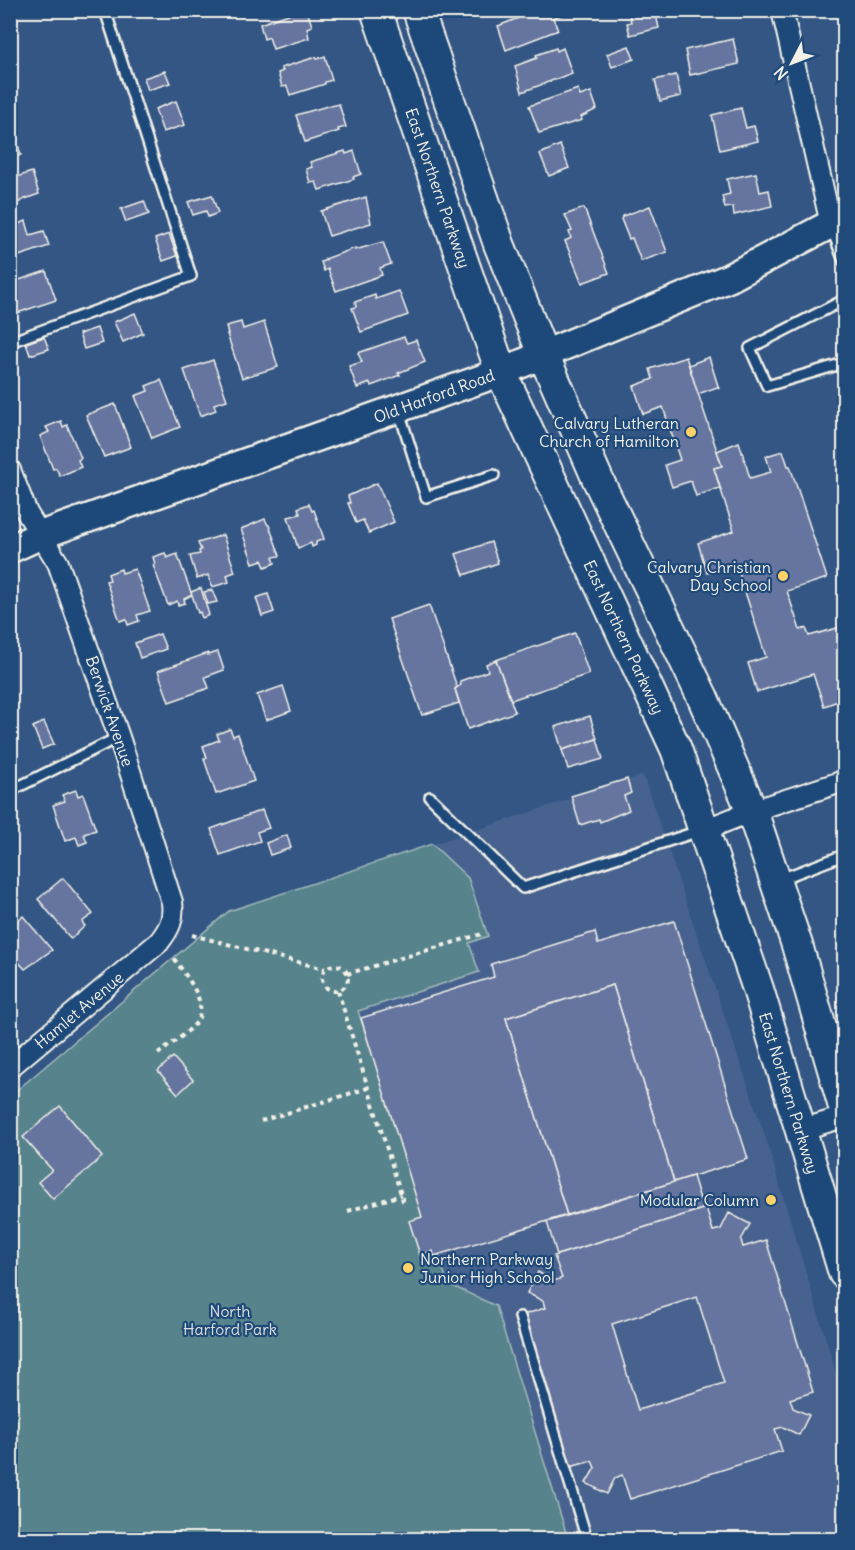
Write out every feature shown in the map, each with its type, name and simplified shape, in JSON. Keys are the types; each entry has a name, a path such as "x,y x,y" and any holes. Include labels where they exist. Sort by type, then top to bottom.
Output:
{"main road":[{"name":"East Northern Parkway","path":"376,10 501,372 676,749 758,989 844,1273"},
{"path":"418,10 499,244 543,354 598,480 702,696 752,811 797,945 844,1107"}],"street":[{"path":"783,10 838,219"},
{"name":"Old Harford Road","path":"10,549 41,535 501,372 729,278 838,219"},
{"name":"Berwick Avenue","path":"10,470 27,513 58,563 119,737 172,902 174,915 169,929 147,953"},
{"path":"704,830 752,811 844,781"},
{"name":"Hamlet Avenue","path":"10,1067 147,953"},
{"path":"800,1130 844,1117"}],"lane":[{"path":"10,342 191,276 105,10"},
{"path":"838,219 844,261"},
{"path":"844,300 750,348 767,386 844,363"},
{"path":"398,409 426,497 494,475"},
{"path":"10,791 119,737"},
{"path":"430,797 523,888 704,830"},
{"path":"776,881 844,855"},
{"path":"520,1317 587,1539"}],"path":[{"path":"347,974 482,934"},
{"path":"192,935 325,969"},
{"path":"159,1054 196,1023 201,1007 196,993 172,957"},
{"path":"333,965 341,967 347,974 347,982 338,991 330,990 323,984 321,976 325,969 333,965"},
{"path":"338,991 404,1204"},
{"path":"261,1121 368,1088"},
{"path":"348,1211 401,1195"}],"shaded area":[{"name":"Northern Parkway Junior High School","path":"643,775 765,1136 844,1399 844,1539 11,1539 10,1096 229,911"}],"green space":[{"name":"North Harford Park","path":"432,844 468,878 488,936 469,943 479,972 358,1011 448,1284 496,1306 568,1539 11,1539 10,1096 229,911"}],"building":[{"path":"300,10 307,10 312,26 307,28 309,38 273,49 269,37 264,39 260,24"},
{"path":"539,10 566,10 567,13 553,18 558,30 506,50 498,26"},
{"path":"632,10 655,10 659,28 630,35 627,23 631,22 629,13 633,12"},
{"path":"733,39 739,64 690,75 685,50"},
{"path":"629,46 634,59 612,67 607,54"},
{"path":"556,48 557,51 563,48 572,73 522,92 515,66"},
{"path":"325,56 332,80 290,95 287,86 282,87 278,73 283,71 281,68"},
{"path":"165,71 170,83 148,90 144,78"},
{"path":"676,75 681,96 660,101 655,80"},
{"path":"578,89 580,96 591,92 597,109 581,117 582,120 539,133 529,106"},
{"path":"176,101 185,125 163,132 155,109"},
{"path":"339,104 346,127 305,142 296,115"},
{"path":"741,108 746,128 754,126 758,141 720,150 712,115"},
{"path":"12,126 21,155 10,158 10,127"},
{"path":"560,145 569,168 549,176 540,154"},
{"path":"345,151 346,154 354,151 361,174 353,177 354,179 319,190 316,182 310,183 306,169 312,167 310,162"},
{"path":"32,172 39,194 16,204 10,204 10,179"},
{"path":"756,173 760,192 769,190 772,206 734,215 733,207 725,208 722,196 730,194 727,179"},
{"path":"212,195 218,213 208,217 206,211 193,215 188,202"},
{"path":"366,197 371,223 329,236 321,211"},
{"path":"144,201 149,214 126,222 121,209"},
{"path":"650,206 667,252 641,261 621,219 623,216"},
{"path":"584,208 609,273 582,283 565,241 571,238 569,232 572,231 565,215"},
{"path":"26,221 30,235 44,231 49,246 10,259 10,227"},
{"path":"169,234 177,256 163,261 155,239"},
{"path":"383,242 391,264 380,268 382,275 336,291 328,269 324,271 321,262 355,248 355,250"},
{"path":"46,271 56,300 14,314 10,305 10,283"},
{"path":"399,291 408,315 361,332 352,308 356,307 355,302 375,295 376,299"},
{"path":"135,313 143,333 123,342 114,322"},
{"path":"241,322 243,329 264,322 278,367 242,378 226,326"},
{"path":"97,328 102,343 84,349 79,334"},
{"path":"44,337 49,349 30,355 26,343"},
{"path":"404,337 407,343 416,340 425,362 398,373 400,375 371,386 370,383 357,388 349,366 362,362 358,353"},
{"name":"Calvary Lutheran Church of Hamilton","path":"686,357 722,466 714,468 720,488 696,496 691,481 672,487 665,465 680,460 663,407 643,414 634,386 653,379 650,369"},
{"path":"709,357 719,389 717,387 698,394 689,365"},
{"path":"213,360 227,400 214,404 216,410 200,416 184,370"},
{"path":"161,380 180,427 152,438 135,396 148,391 146,386"},
{"path":"115,404 131,447 104,457 86,415"},
{"path":"61,421 63,427 67,425 81,458 78,460 81,467 60,476 56,468 53,469 40,436 49,432 46,427"},
{"name":"Calvary Christian Day School","path":"739,442 750,478 771,472 766,456 783,451 788,466 790,466 827,578 787,591 800,630 806,628 809,636 844,626 844,699 824,706 813,674 757,692 748,663 766,657 736,564 707,573 698,543 734,531 714,468 722,466 717,451"},
{"path":"377,483 394,522 369,533 363,520 356,523 348,503 350,503 348,496"},
{"path":"309,504 312,511 314,510 324,539 316,542 316,545 312,547 311,543 298,548 288,517 300,514 298,508"},
{"path":"265,519 280,556 273,557 275,563 265,567 262,560 253,563 241,529"},
{"path":"223,535 235,572 227,575 229,582 212,587 208,575 197,579 190,556 200,554 198,543"},
{"path":"491,542 498,563 464,575 456,554"},
{"path":"165,553 167,558 177,554 192,595 184,599 185,603 178,605 177,601 168,605 153,565 155,564 153,557"},
{"path":"121,569 122,573 135,569 150,611 137,615 139,621 128,625 126,619 120,621 106,581 110,580 108,574"},
{"path":"201,588 209,615 202,618 191,592"},
{"path":"212,590 217,602 208,604 204,592"},
{"path":"268,594 274,612 262,616 256,598"},
{"path":"429,605 457,687 455,689 459,703 422,715 389,619"},
{"path":"575,633 589,674 511,700 496,660"},
{"path":"160,634 166,649 140,658 135,643"},
{"path":"218,652 224,670 205,677 209,688 169,702 158,671 208,653 208,655"},
{"path":"496,660 515,712 468,729 455,689 461,685 460,681 488,671 486,664"},
{"path":"283,686 291,711 266,720 257,695"},
{"path":"590,716 597,739 562,750 555,727"},
{"path":"44,722 54,744 42,749 33,727"},
{"path":"230,729 233,736 238,734 254,781 216,794 204,759 207,758 203,746 219,740 217,734"},
{"path":"597,739 603,759 568,769 562,750"},
{"path":"627,779 631,793 624,796 629,810 600,822 599,819 580,825 571,796"},
{"path":"76,790 78,796 83,794 96,830 84,834 87,842 79,845 76,837 65,841 53,805 65,801 62,795"},
{"path":"262,810 269,828 257,832 260,841 220,855 211,829"},
{"path":"287,835 291,848 270,855 266,843"},
{"path":"63,878 93,914 82,922 85,926 71,939 38,899"},
{"path":"23,916 52,950 25,969 10,953 10,926"},
{"path":"674,921 748,1159 674,1182 613,985 506,1018 567,1215 434,1256 433,1251 420,1255 409,1221 422,1217 361,1018 494,977 491,964 595,932 598,944"},
{"path":"613,985 674,1182 567,1215 506,1018"},
{"path":"173,1057 193,1080 178,1094 158,1071"},
{"path":"60,1106 102,1157 53,1199 38,1182 52,1170 23,1137"},
{"path":"693,1176 703,1209 557,1255 547,1222"},
{"path":"706,1208 713,1231 721,1229 729,1213 750,1224 741,1240 743,1247 766,1240 813,1392 790,1399 793,1408 809,1415 799,1435 783,1427 775,1429 782,1451 630,1499 622,1475 615,1478 607,1494 586,1483 595,1468 592,1461 570,1467 523,1315 545,1308 543,1301 527,1293 538,1272 554,1281 562,1278 554,1256","holes":["697,1297 724,1383 638,1410 612,1324"]}],"place":[{"name":"Calvary Lutheran Church of Hamilton","path":"691,432"},
{"name":"Calvary Christian Day School","path":"783,576"},
{"name":"Modular Column","path":"771,1200"},
{"name":"Northern Parkway Junior High School","path":"408,1268"}]}
